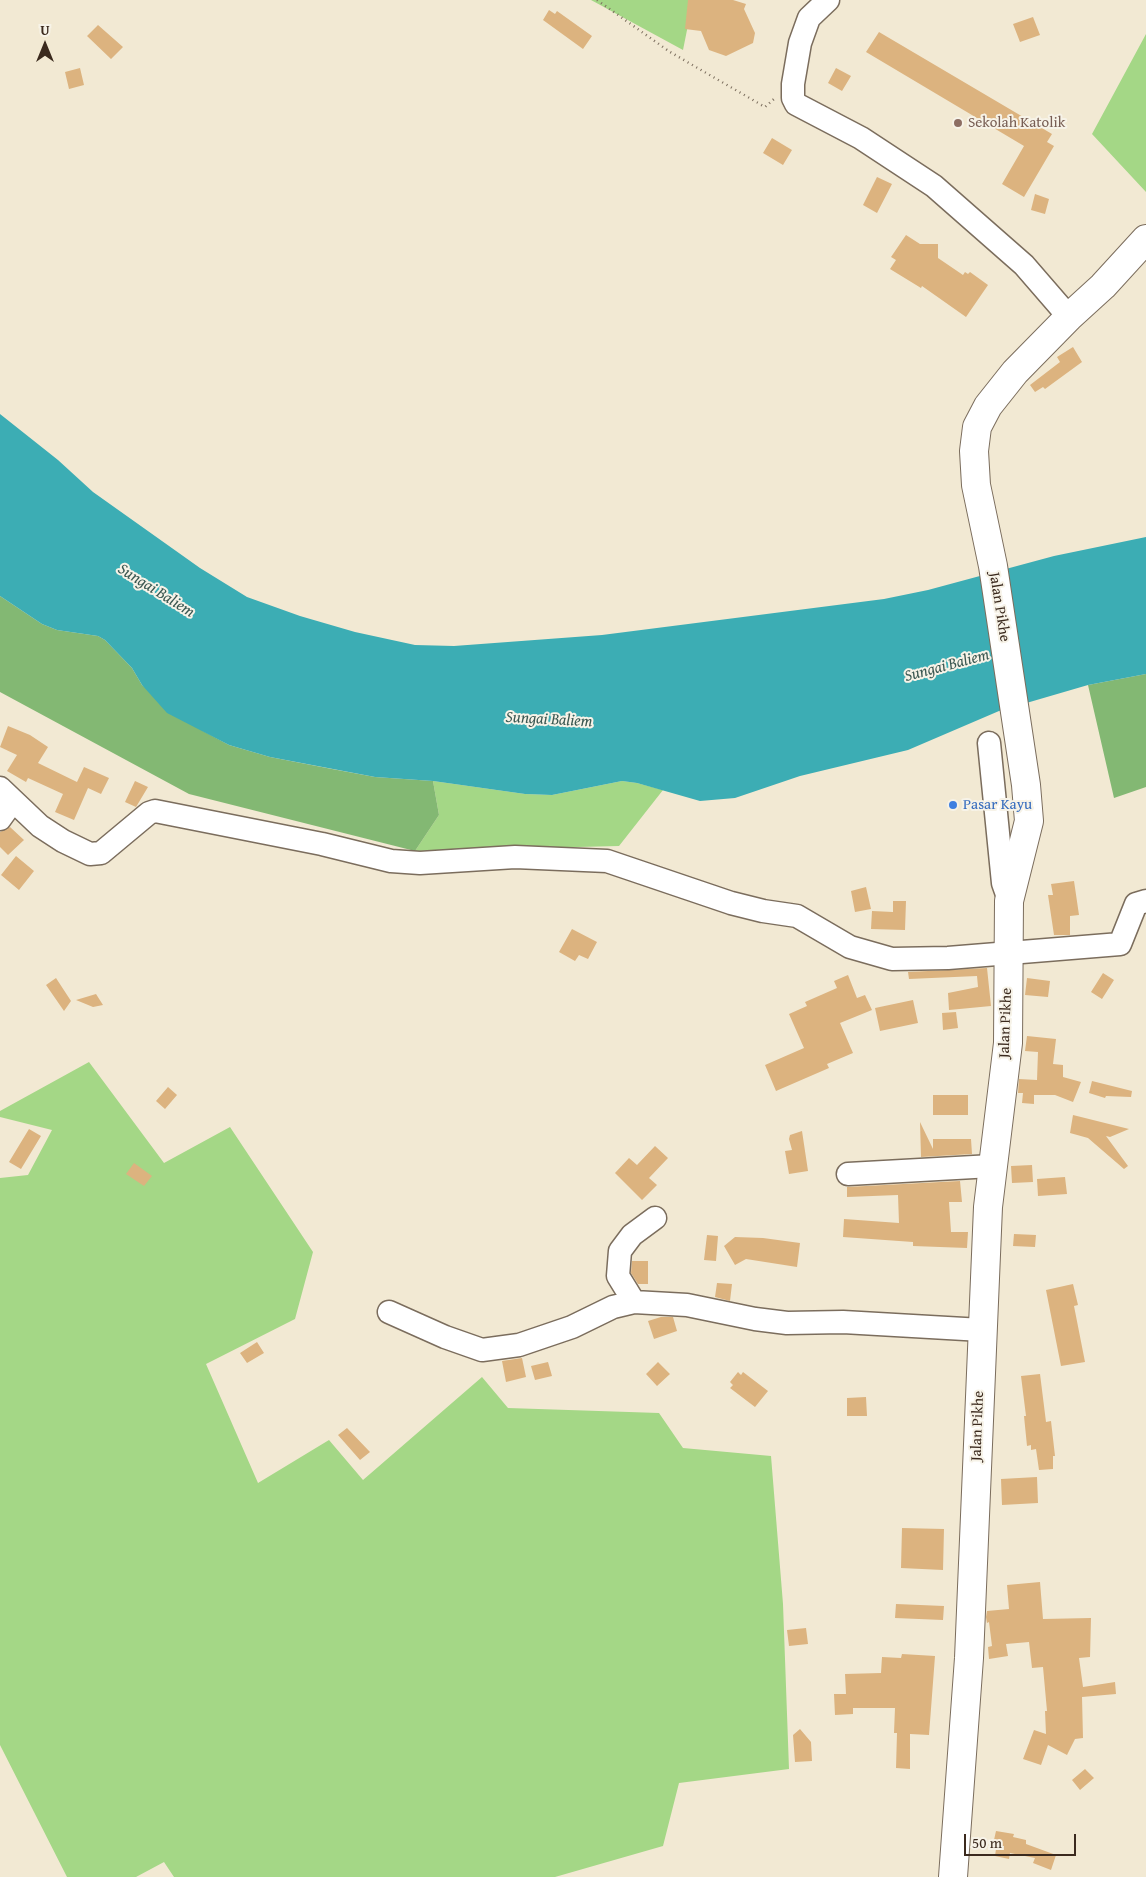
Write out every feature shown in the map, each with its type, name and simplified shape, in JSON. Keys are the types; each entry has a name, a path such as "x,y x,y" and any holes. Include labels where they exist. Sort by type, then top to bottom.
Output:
{"highway":[{"name":"Jalan Pikhe","path":"953,1877 969,1658 982,1330 992,1166 1008,1043 1007,953 1009,901 1028,821 1026,785 993,566 976,476 974,451 977,427 988,406 1015,372 1069,317 1103,286 1146,239"}],"street":[{"path":"828,0 809,18 800,43 793,84 796,104 861,138 934,186 1024,265 1069,317"},
{"path":"989,743 1003,883 1009,901"},
{"path":"0,819 6,794 40,826 63,841 90,854 101,853 149,813 165,812 391,861 420,863 515,857 607,861 731,902 763,911 796,916 850,947 892,959 948,958 1120,944 1136,904 1146,901"},
{"path":"848,1174 992,1166"},
{"path":"634,1302 618,1276 620,1251 632,1235 655,1218"},
{"path":"389,1312 482,1350 519,1345 572,1327 613,1307 634,1302 687,1305 755,1319 787,1323 843,1322 982,1330"}],"path":[{"path":"597,0 670,52 765,107 793,84"}],"green space":[{"path":"591,0 693,0 683,50"},
{"path":"1146,34 1146,192 1092,134"},
{"path":"0,596 42,624 57,630 98,636 105,640 132,668 142,685 203,731 229,745 270,757 375,777 433,781 439,815 415,851 189,794 0,692"},
{"path":"1146,674 1146,787 1114,798 1088,685"},
{"path":"433,781 525,794 552,795 622,781 663,790 619,846 415,851 439,815"},
{"path":"89,1062 164,1163 230,1127 313,1252 295,1319 206,1364 258,1483 329,1440 363,1480 482,1377 508,1408 659,1413 683,1448 771,1456 783,1604 789,1769 679,1783 663,1846 555,1877 174,1877 164,1862 136,1877 67,1877 0,1745 0,1178 28,1175 52,1130 0,1117 0,1111"}],"water":[{"name":"Sungai Baliem","path":"0,414 58,460 93,492 200,568 247,597 300,616 355,632 415,645 454,646 602,635 884,599 928,590 1054,556 1146,537 1146,674 1088,685 999,711 908,750 800,776 735,798 700,801 637,783 622,781 552,795 525,794 433,781 375,777 270,757 229,745 167,713 142,685 132,668 105,640 98,636 57,630 42,624 0,596"}],"building":[{"path":"688,0 733,0 746,4 744,9 755,33 753,43 726,56 709,50 701,31 685,29"},
{"path":"549,10 555,14 557,11 592,36 583,49 543,20"},
{"path":"1033,17 1040,35 1020,42 1013,24"},
{"path":"98,25 123,47 111,59 87,36"},
{"path":"879,32 1052,134 1047,142 1054,146 1024,197 1002,184 1024,146 866,52"},
{"path":"80,68 84,85 69,89 65,72"},
{"path":"836,68 851,76 842,91 828,83"},
{"path":"772,138 792,150 783,165 763,153"},
{"path":"877,177 892,184 877,213 863,205"},
{"path":"1035,194 1049,199 1045,214 1031,210"},
{"path":"906,235 920,244 938,244 938,258 963,275 965,272 968,274 970,272 988,285 966,317 922,286 921,288 890,269 896,260 891,257"},
{"path":"1073,347 1082,362 1045,389 1043,387 1035,392 1030,385 1060,362 1057,357"},
{"path":"8,726 30,735 48,747 38,763 77,782 84,767 109,778 101,794 88,788 74,820 55,812 63,794 28,778 26,782 7,771 17,755 0,747"},
{"path":"135,781 148,787 136,807 125,802"},
{"path":"10,827 24,840 8,855 0,847 0,832"},
{"path":"16,856 34,871 19,890 1,875"},
{"path":"1074,881 1079,915 1070,916 1070,935 1054,935 1048,895 1053,895 1051,884"},
{"path":"866,887 871,909 855,912 851,891"},
{"path":"893,901 906,901 905,930 871,929 872,911 893,912"},
{"path":"572,929 597,942 588,959 579,955 575,961 559,952"},
{"path":"987,968 991,1006 949,1010 948,993 978,987 977,976 909,979 908,972"},
{"path":"1103,973 1114,980 1102,999 1091,992"},
{"path":"848,975 857,998 865,995 872,1010 840,1023 853,1053 827,1064 829,1068 776,1091 765,1065 804,1048 789,1014 807,1006 805,1002 837,988 834,981"},
{"path":"56,978 71,1001 64,1011 46,985"},
{"path":"1027,978 1050,981 1048,997 1025,995"},
{"path":"96,994 103,1005 93,1007 76,1000"},
{"path":"913,1000 918,1023 880,1031 875,1008"},
{"path":"956,1012 958,1028 943,1030 942,1013"},
{"path":"1027,1036 1056,1039 1053,1064 1063,1065 1063,1077 1081,1082 1073,1102 1055,1095 1034,1095 1034,1104 1022,1103 1023,1093 1018,1093 1019,1079 1037,1080 1038,1052 1025,1051"},
{"path":"1092,1081 1132,1091 1131,1097 1106,1096 1105,1098 1089,1093"},
{"path":"168,1087 177,1095 165,1109 156,1101"},
{"path":"933,1095 968,1095 968,1115 933,1115"},
{"path":"1073,1115 1129,1129 1110,1137 1106,1136 1128,1166 1124,1169 1088,1138 1070,1133"},
{"path":"920,1122 933,1149 933,1139 971,1139 972,1154 921,1157"},
{"path":"29,1129 41,1136 21,1169 9,1162"},
{"path":"802,1131 808,1171 789,1174 785,1151 792,1150 789,1139 790,1135"},
{"path":"655,1146 668,1158 649,1178 657,1185 642,1200 615,1173 629,1158 637,1165"},
{"path":"134,1163 152,1176 144,1186 126,1174"},
{"path":"1032,1165 1033,1182 1012,1183 1011,1166"},
{"path":"1065,1177 1067,1194 1038,1196 1037,1179"},
{"path":"960,1181 962,1202 949,1202 951,1232 968,1232 967,1248 913,1246 913,1242 843,1237 844,1219 899,1223 898,1195 847,1197 847,1187"},
{"path":"1014,1234 1036,1235 1035,1247 1013,1246"},
{"path":"707,1235 718,1236 716,1261 704,1260"},
{"path":"735,1237 763,1238 800,1243 797,1267 746,1259 735,1265 724,1246"},
{"path":"632,1261 648,1261 648,1284 638,1284 631,1273"},
{"path":"717,1283 732,1284 730,1301 715,1297"},
{"path":"1073,1284 1078,1305 1074,1306 1085,1362 1061,1366 1046,1290"},
{"path":"661,1317 673,1317 677,1331 654,1339 648,1321"},
{"path":"257,1342 264,1353 247,1363 240,1353"},
{"path":"522,1358 526,1377 506,1382 502,1361"},
{"path":"548,1362 552,1376 535,1380 531,1366"},
{"path":"658,1362 670,1374 657,1386 646,1374"},
{"path":"738,1372 741,1375 743,1372 768,1391 755,1407 730,1388 733,1385 730,1382"},
{"path":"1040,1374 1046,1422 1051,1421 1055,1456 1053,1456 1053,1469 1039,1470 1036,1449 1031,1450 1031,1445 1027,1446 1024,1416 1026,1416 1021,1376"},
{"path":"866,1397 867,1416 847,1416 847,1398"},
{"path":"347,1428 370,1452 360,1460 338,1435"},
{"path":"1037,1477 1038,1503 1002,1505 1001,1479"},
{"path":"902,1528 944,1529 943,1570 901,1568"},
{"path":"1040,1582 1043,1619 1091,1618 1090,1657 1079,1658 1083,1687 1115,1682 1116,1694 1082,1697 1083,1738 1075,1739 1067,1755 1048,1745 1041,1765 1023,1759 1034,1730 1046,1734 1045,1711 1047,1711 1043,1667 1032,1668 1029,1642 1006,1644 1008,1656 989,1659 988,1647 992,1646 989,1622 987,1623 986,1617 987,1611 1009,1609 1007,1585"},
{"path":"896,1604 944,1606 943,1620 895,1618"},
{"path":"806,1628 808,1644 789,1646 787,1630"},
{"path":"902,1654 935,1656 929,1735 910,1734 910,1769 896,1768 897,1733 894,1733 895,1708 853,1708 853,1714 835,1715 834,1694 846,1694 845,1674 881,1673 882,1657 901,1658"},
{"path":"800,1729 811,1742 812,1761 795,1762 793,1735"},
{"path":"1085,1769 1094,1778 1080,1790 1072,1780"},
{"path":"996,1831 1014,1834 1013,1837 1026,1840 1026,1844 1056,1855 1051,1870 1033,1863 1035,1858 1010,1853 1009,1859 995,1856 996,1849 992,1849"}],"place":[{"name":"Sekolah Katolik","path":"958,123"},
{"name":"Pasar Kayu","path":"953,805"}]}
